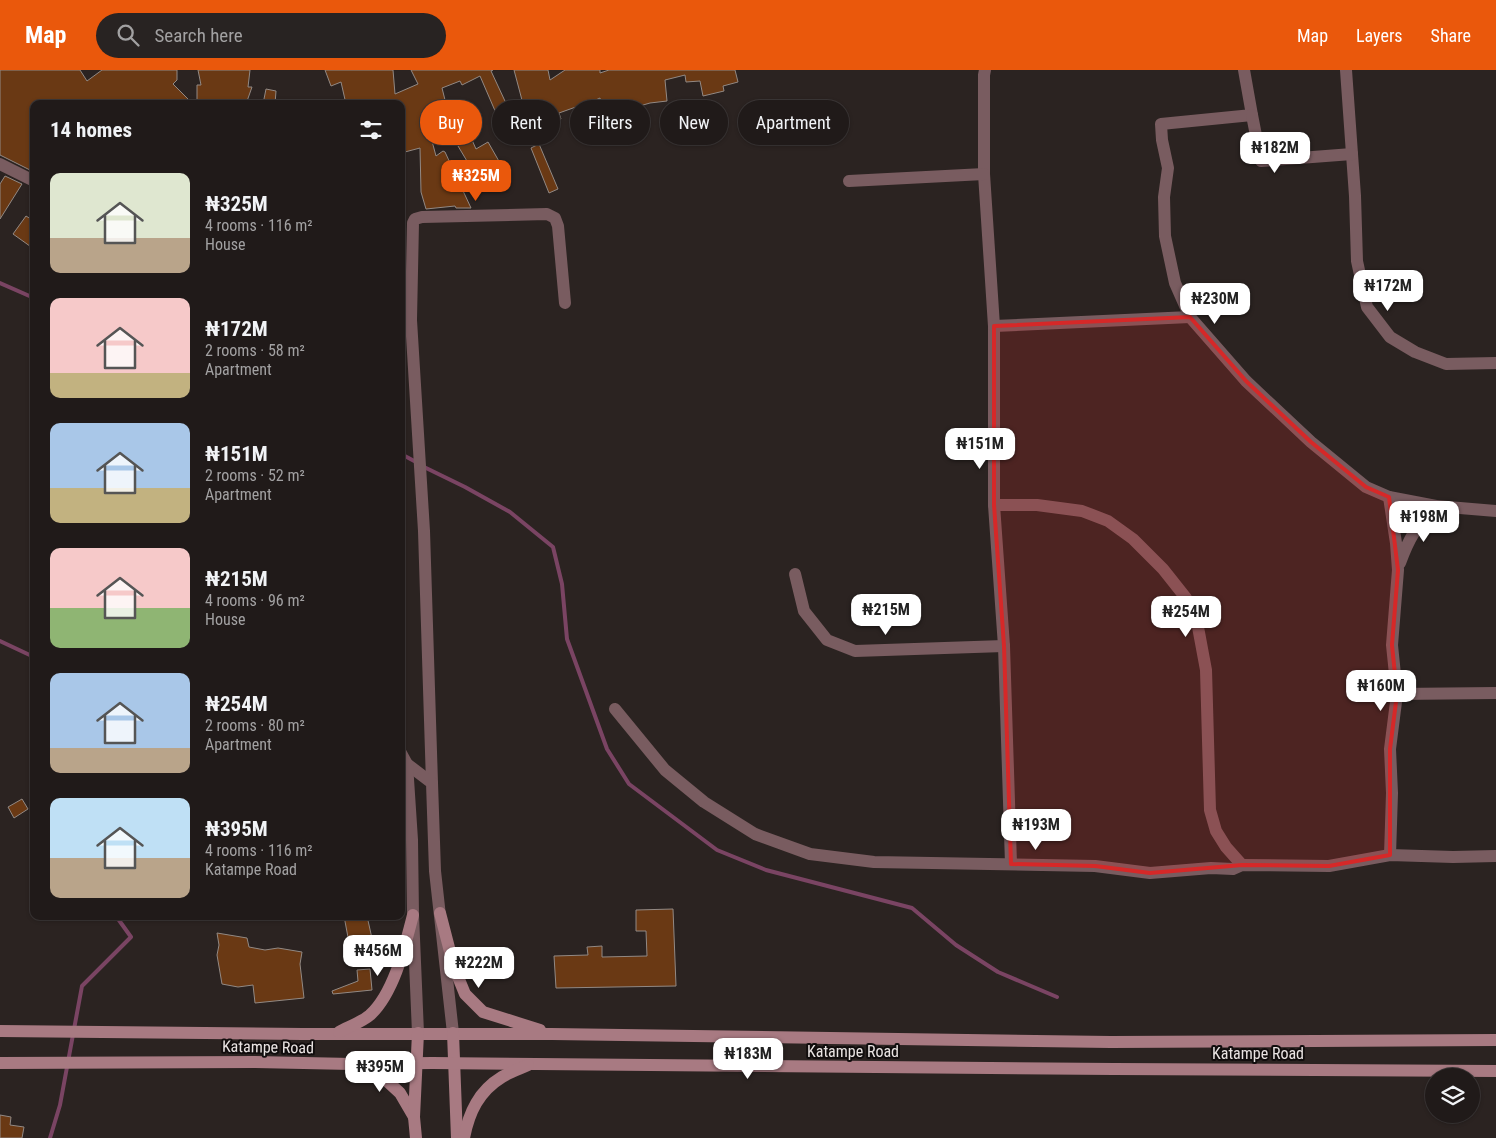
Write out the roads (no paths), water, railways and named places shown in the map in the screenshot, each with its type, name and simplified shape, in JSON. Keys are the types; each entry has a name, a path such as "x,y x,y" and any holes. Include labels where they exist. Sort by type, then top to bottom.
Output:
{"main road":[{"path":"440,913 454,967 465,994 483,1012 552,1034"},
{"path":"336,1034 369,1015 384,996 398,968 413,915"},
{"name":"Katampe Road","path":"0,1031 336,1034 453,1033 1111,1042 1496,1040"},
{"path":"416,1138 414,1117 418,1033"},
{"path":"453,1033 457,1138"},
{"name":"Katampe Road","path":"0,1063 532,1063 1496,1071"},
{"path":"464,1138 472,1112 482,1093 503,1076 532,1063"},
{"path":"352,1064 387,1082 400,1093 414,1117"}],"street":[{"path":"985,70 984,174 994,326 994,505 1004,646 1011,864"},
{"path":"1244,70 1262,161 1352,154"},
{"path":"1346,70 1355,196 1357,261 1367,307 1390,337 1415,352 1446,364 1496,363"},
{"path":"1252,115 1161,124 1162,140 1168,168 1164,197 1165,236 1176,283 1190,317 1246,381 1311,442 1366,487 1389,497 1436,506 1496,511"},
{"path":"0,164 30,179"},
{"path":"849,181 984,174"},
{"path":"453,1033 435,871 424,531 406,320 412,223 414,220 422,217 547,214 555,218 558,226 566,303"},
{"path":"994,326 1190,317"},
{"path":"1389,497 1398,570 1392,645 1397,694 1390,749 1392,793 1390,855"},
{"path":"994,505 1037,505 1082,511 1108,521 1133,539 1163,569 1186,598 1198,627 1206,670 1210,810 1216,831 1226,847 1242,865"},
{"path":"1398,570 1407,544 1422,520 1436,506"},
{"path":"795,574 804,611 827,640 855,650 1004,646"},
{"path":"1397,694 1496,693"},
{"path":"616,709 665,770 704,802 755,834 810,854 874,862 1095,866 1150,873 1211,868 1233,869 1242,865 1329,866 1390,855 1496,856"},
{"path":"405,759 432,783"},
{"path":"405,768 412,840 418,1033"}],"waterway":[{"path":"0,283 30,296"},
{"path":"405,456 418,463"},
{"path":"424,467 510,512 553,547 562,584 567,639 607,749 629,784 717,850 766,870 912,908 956,945 998,972 1057,997"},
{"path":"0,641 30,655"},
{"path":"50,1138 60,1105 82,986 131,937 119,920"}]}
